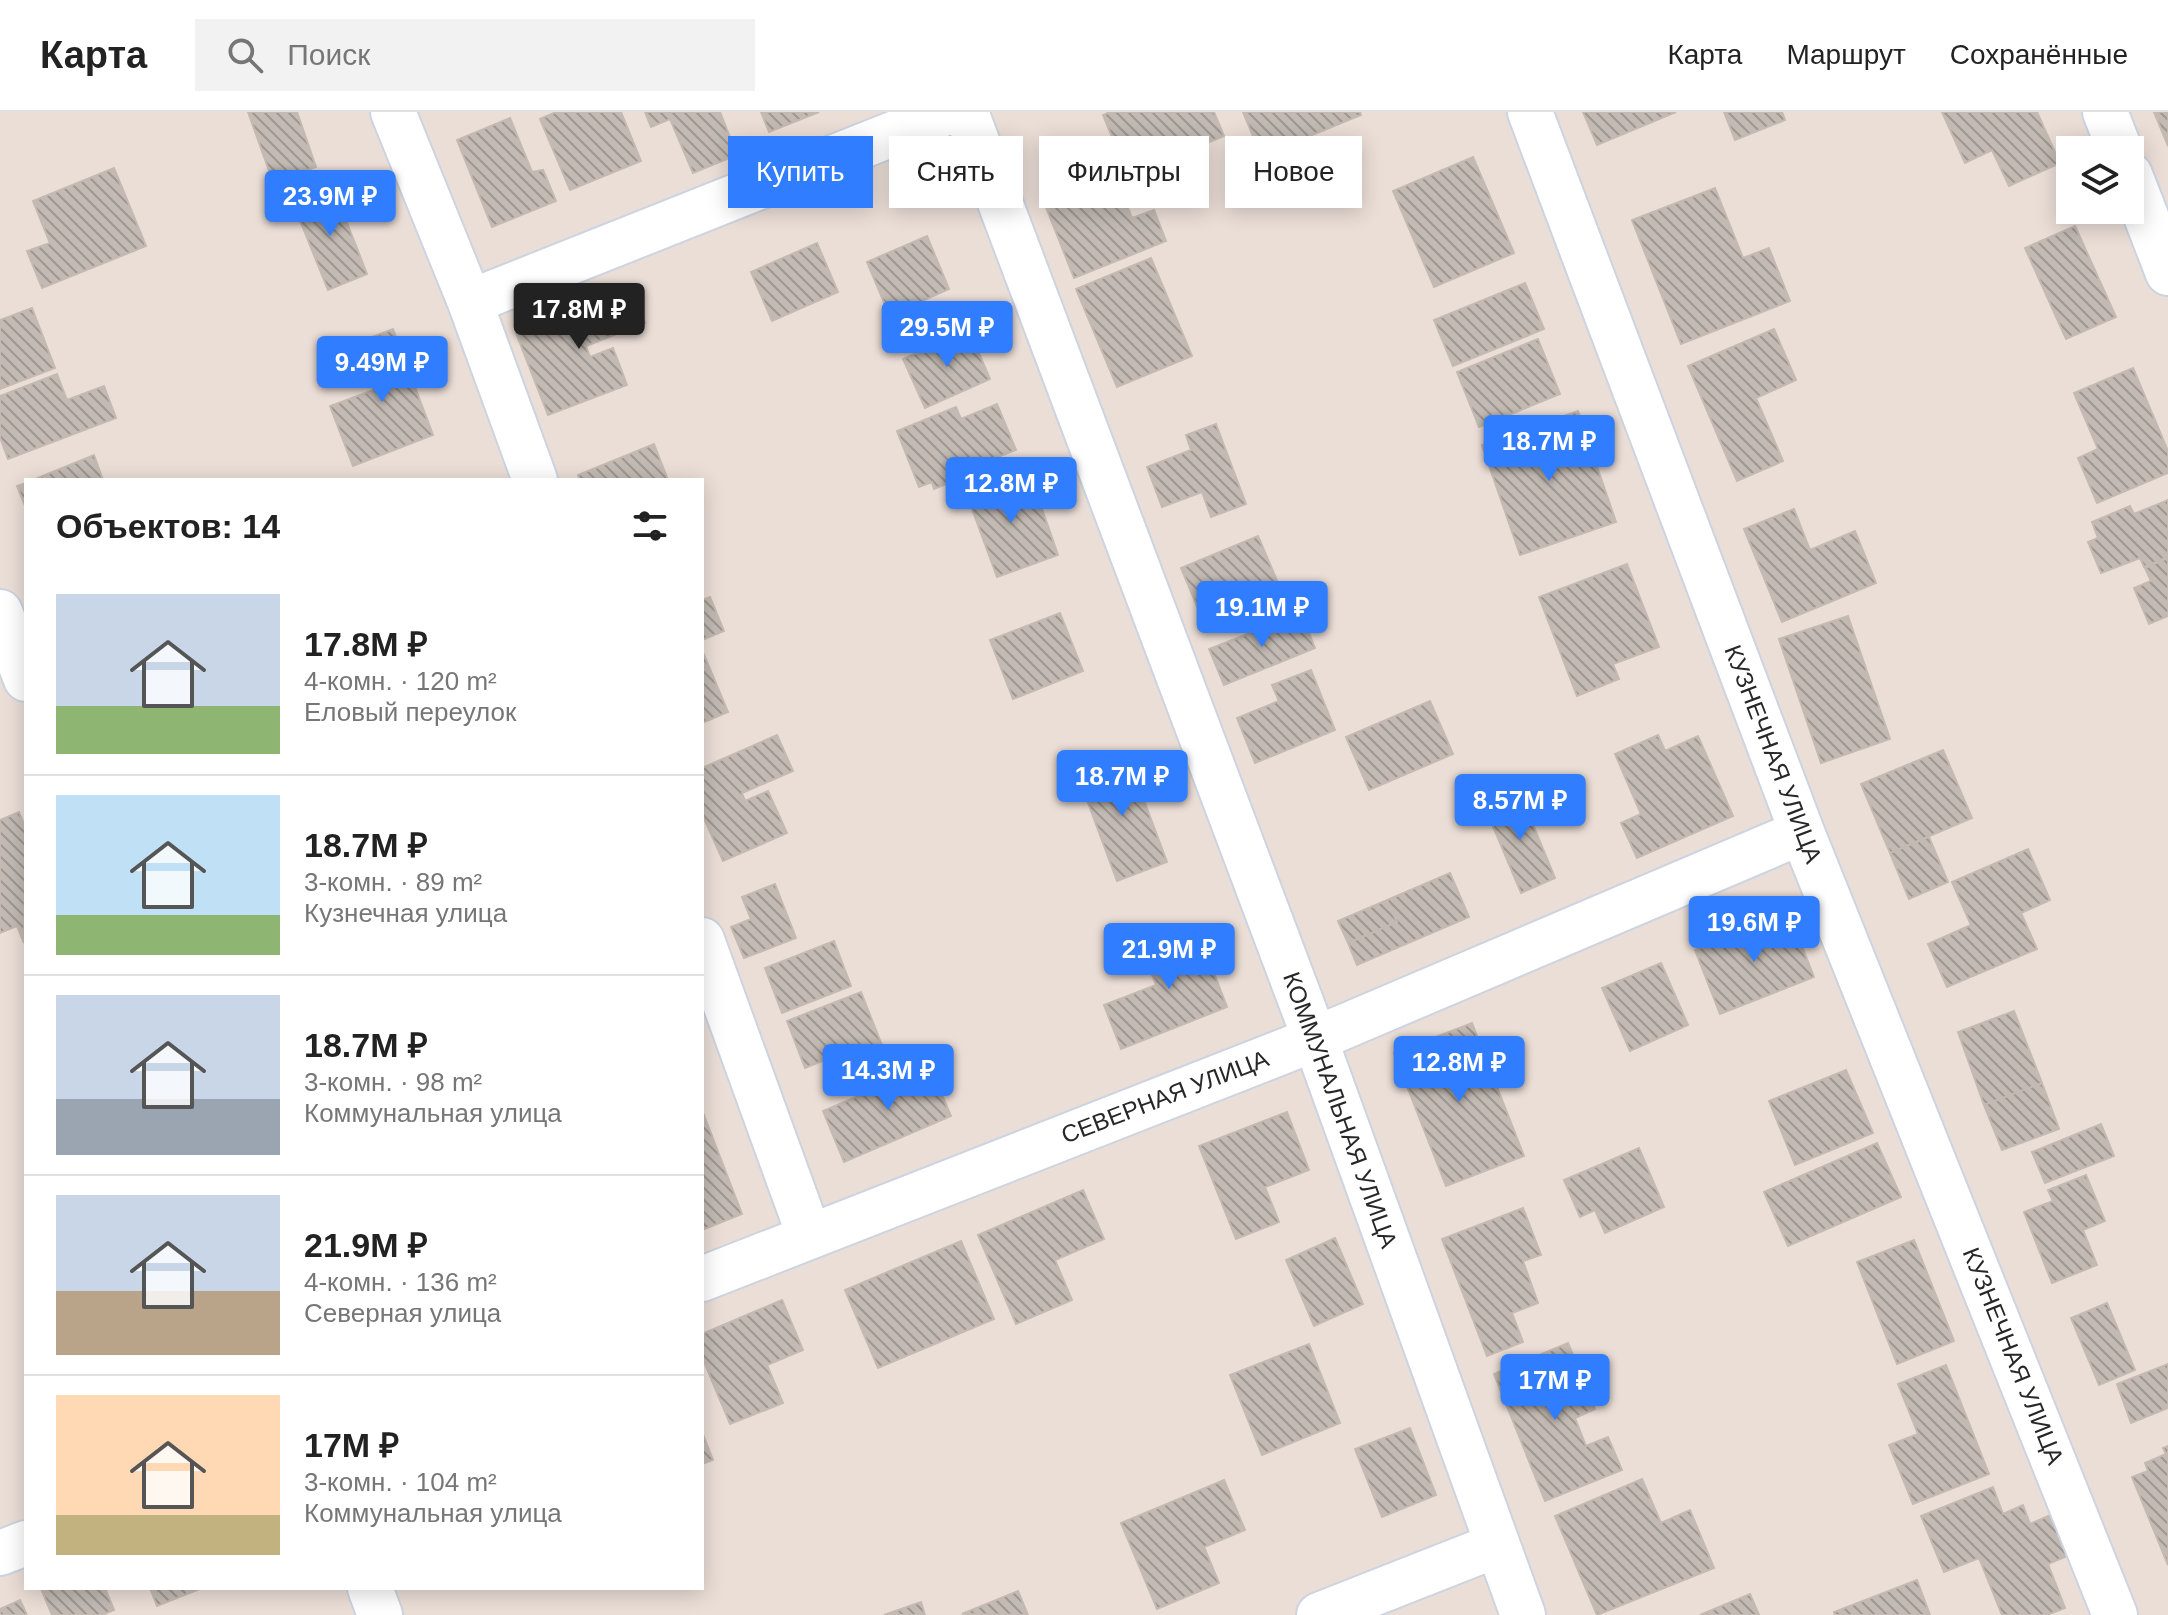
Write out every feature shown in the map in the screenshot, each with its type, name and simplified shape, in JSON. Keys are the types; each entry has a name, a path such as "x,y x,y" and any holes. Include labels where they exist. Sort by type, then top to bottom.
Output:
{"street":[{"path":"393,112 470,302 534,478"},
{"path":"470,302 948,112"},
{"name":"КОММУНАЛЬНАЯ УЛИЦА","path":"966,112 1315,1039 1523,1615"},
{"name":"КУЗНЕЧНАЯ УЛИЦА","path":"1530,112 1802,832 2115,1615"},
{"path":"2105,112 2114,136"},
{"path":"2144,211 2168,273"},
{"path":"0,612 24,674"},
{"name":"СЕВЕРНАЯ УЛИЦА","path":"704,1278 1315,1039 1802,832"},
{"path":"704,946 809,1235"},
{"path":"0,1553 24,1544"},
{"path":"1319,1615 1497,1545"},
{"path":"371,1590 380,1615"}],"building":[{"path":"248,112 297,112 316,167 273,182"},
{"path":"556,112 621,112 641,161 570,190 540,119"},
{"path":"645,112 720,112 729,136 728,159 693,173 670,119 651,127"},
{"path":"761,112 819,112 769,132"},
{"path":"1110,112 1214,112 1224,136 1209,142 1209,136 1112,136 1103,115"},
{"path":"1243,112 1360,112 1361,115 1310,136 1253,136"},
{"path":"1583,112 1676,112 1597,145"},
{"path":"1724,112 1782,112 1785,120 1735,140"},
{"path":"1942,112 2037,112 2056,154 2056,165 2009,186 1992,150 1965,163"},
{"path":"2154,112 2168,112 2168,146"},
{"path":"510,118 532,172 543,170 556,201 492,227 457,140"},
{"path":"1473,157 1514,253 1434,287 1393,191"},
{"path":"114,168 146,246 42,288 27,251 50,243 33,201"},
{"path":"333,187 367,274 328,290 293,203"},
{"path":"1715,188 1743,258 1769,248 1790,301 1681,344 1632,220"},
{"path":"1046,208 1128,208 1132,218 1154,210 1166,241 1074,278"},
{"path":"2075,226 2116,317 2066,339 2025,248"},
{"path":"927,236 949,289 924,300 929,312 948,303 957,324 903,348 867,262"},
{"path":"817,243 838,292 772,321 751,272"},
{"path":"1151,258 1192,356 1117,387 1076,289"},
{"path":"1525,283 1544,329 1453,366 1434,320"},
{"path":"632,288 645,323 586,346 590,357 613,348 627,385 548,415 516,333"},
{"path":"32,308 55,368 0,389 0,320"},
{"path":"393,329 433,435 353,466 330,406 374,390 356,343"},
{"path":"1774,329 1796,380 1756,398 1783,461 1737,481 1688,366"},
{"path":"969,330 990,379 925,408 903,359"},
{"path":"1538,339 1560,394 1479,427 1457,372"},
{"path":"2133,368 2168,451 2168,473 2097,503 2078,458 2098,449 2074,393"},
{"path":"57,374 67,400 104,386 116,418 8,459 0,437 0,396"},
{"path":"997,404 1016,450 979,464 981,470 934,489 932,482 919,487 897,431 956,407 961,419"},
{"path":"1578,411 1616,522 1520,555 1482,445"},
{"path":"1216,424 1246,504 1211,517 1202,492 1162,507 1147,467 1191,450 1186,435"},
{"path":"654,444 667,478 579,478 578,475"},
{"path":"94,455 102,478 38,478"},
{"path":"997,475 1004,493 1033,483 1058,555 997,577 964,487"},
{"path":"24,484 24,503 17,486"},
{"path":"2168,500 2168,557 2144,567 2140,558 2101,573 2088,542 2098,538 2092,522 2130,506 2134,514"},
{"path":"1794,509 1810,550 1855,531 1876,583 1782,622 1744,529"},
{"path":"1258,536 1281,590 1204,623 1181,568"},
{"path":"2168,558 2168,616 2149,624 2134,588 2151,581 2145,568"},
{"path":"1627,564 1659,647 1613,664 1619,679 1577,696 1539,597"},
{"path":"710,597 724,631 704,639 704,599"},
{"path":"1060,613 1083,671 1013,699 990,640"},
{"path":"1301,613 1315,648 1224,685 1209,649"},
{"path":"1848,616 1890,739 1821,763 1779,639"},
{"path":"704,655 728,712 704,722"},
{"path":"1311,670 1335,730 1255,763 1237,718 1279,701 1272,685"},
{"path":"1430,701 1453,754 1369,790 1346,737"},
{"path":"777,735 793,771 742,793 745,801 768,791 787,833 723,861 704,818 704,767"},
{"path":"1658,735 1665,751 1698,736 1733,816 1637,858 1621,823 1641,814 1615,754"},
{"path":"1943,750 1972,818 1890,853 1861,784"},
{"path":"1127,755 1167,862 1117,881 1077,773"},
{"path":"1519,791 1555,878 1521,893 1484,805"},
{"path":"19,812 24,824 24,943 17,926 0,933 0,820"},
{"path":"1929,837 1948,882 1909,899 1890,853"},
{"path":"2028,849 2050,900 2021,913 2037,949 1947,987 1928,944 1971,925 1952,882"},
{"path":"1450,873 1469,917 1357,965 1348,943 1397,922 1387,900"},
{"path":"775,884 796,938 744,958 731,927 751,919 742,897"},
{"path":"1387,900 1397,922 1348,943 1338,921"},
{"path":"1789,913 1814,977 1720,1014 1695,950"},
{"path":"1196,926 1227,1007 1121,1049 1104,1005 1156,985 1141,947"},
{"path":"834,941 851,986 782,1013 765,968"},
{"path":"1661,963 1688,1025 1630,1051 1602,988"},
{"path":"861,992 885,1053 837,1071 832,1057 805,1068 787,1021"},
{"path":"2014,1011 2042,1083 1984,1105 1958,1032"},
{"path":"1472,1023 1524,1156 1446,1186 1394,1053"},
{"path":"926,1057 951,1116 844,1162 823,1111 901,1078 897,1069"},
{"path":"1846,1070 1873,1133 1795,1165 1769,1101"},
{"path":"2042,1083 2059,1129 2002,1150 1984,1105"},
{"path":"1287,1112 1309,1170 1265,1187 1279,1222 1236,1239 1199,1146"},
{"path":"704,1115 742,1214 704,1229"},
{"path":"2101,1124 2114,1156 2045,1183 2032,1152"},
{"path":"1877,1143 1901,1197 1788,1246 1764,1192"},
{"path":"1639,1148 1664,1207 1605,1233 1595,1210 1580,1217 1564,1180"},
{"path":"2086,1175 2105,1221 2083,1230 2097,1265 2052,1283 2024,1212 2053,1201 2048,1190"},
{"path":"1083,1190 1104,1239 1055,1260 1072,1300 1016,1324 978,1235"},
{"path":"1523,1208 1541,1255 1523,1261 1538,1303 1512,1313 1523,1342 1487,1356 1442,1239"},
{"path":"1335,1238 1363,1304 1314,1326 1286,1260"},
{"path":"1914,1240 1954,1341 1897,1364 1857,1262"},
{"path":"961,1241 994,1319 878,1368 845,1290"},
{"path":"782,1300 803,1350 767,1365 783,1403 730,1424 704,1362 704,1333"},
{"path":"2107,1303 2135,1370 2099,1385 2071,1318"},
{"path":"1568,1343 1595,1409 1575,1418 1586,1446 1608,1437 1622,1470 1545,1501 1494,1374"},
{"path":"1309,1344 1340,1423 1262,1455 1230,1375"},
{"path":"2168,1364 2168,1408 2131,1423 2117,1384"},
{"path":"1946,1365 1989,1474 1913,1504 1889,1445 1918,1434 1898,1384"},
{"path":"1410,1428 1436,1495 1382,1517 1355,1449"},
{"path":"704,1437 713,1460 704,1463"},
{"path":"2168,1446 2168,1565 2132,1477 2148,1471 2145,1463 2166,1454 2163,1448"},
{"path":"1642,1479 1661,1523 1690,1510 1714,1568 1597,1615 1555,1516"},
{"path":"1224,1480 1245,1530 1204,1547 1219,1583 1157,1609 1121,1523"},
{"path":"1993,1487 2003,1514 2023,1505 2030,1524 2055,1513 2072,1554 2048,1564 2065,1608 2047,1615 2002,1615 1979,1558 1944,1572 1921,1516"},
{"path":"1917,1580 1930,1615 1835,1615 1834,1612"},
{"path":"106,1590 114,1610 102,1615 52,1615 42,1591"},
{"path":"151,1590 197,1590 157,1606"},
{"path":"1018,1591 1028,1615 962,1614"},
{"path":"1750,1594 1759,1615 1700,1615"},
{"path":"20,1600 27,1615 0,1615 0,1609"},
{"path":"921,1602 925,1615 884,1615"}]}
